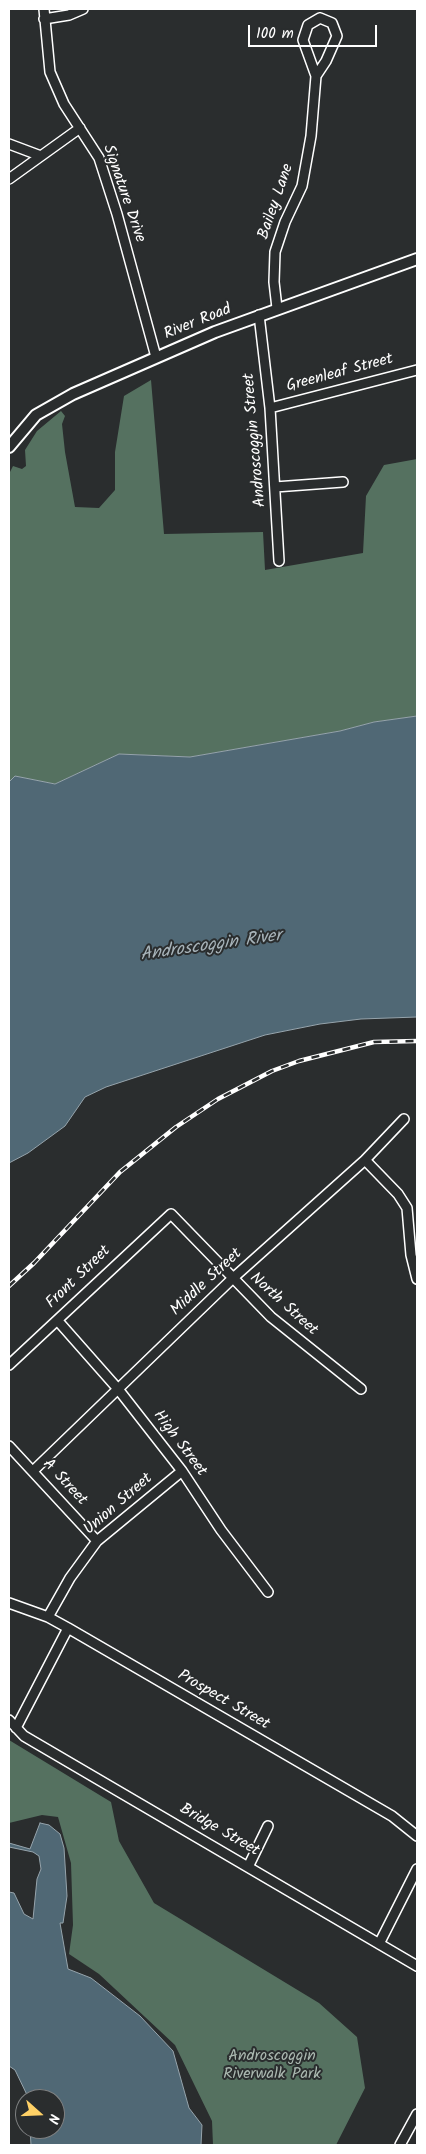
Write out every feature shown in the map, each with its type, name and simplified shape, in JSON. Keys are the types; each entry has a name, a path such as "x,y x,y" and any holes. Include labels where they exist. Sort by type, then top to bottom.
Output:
{"street":[{"name":"Signature Drive","path":"44,9 50,72 64,104 98,158 116,214 156,357"},
{"path":"44,19 69,14 82,9"},
{"name":"Bailey Lane","path":"277,308 274,282 275,252 303,180 311,136 316,76 303,40 308,25 320,18 332,24 337,36 326,61 316,76"},
{"path":"9,179 80,128"},
{"path":"9,144 41,156"},
{"name":"River Road","path":"9,447 28,423 44,409 72,394 156,357 277,308 417,259"},
{"name":"Androscoggin Street","path":"259,316 270,408 279,561"},
{"name":"Greenleaf Street","path":"270,408 417,370"},
{"path":"276,487 343,482"},
{"name":"Middle Street","path":"32,1471 232,1279 365,1160 404,1119"},
{"path":"365,1160 398,1194 407,1208 413,1271 417,1280"},
{"name":"North Street","path":"171,1214 232,1279 271,1317 361,1389"},
{"name":"Front Street","path":"9,1365 58,1321 122,1257 171,1214"},
{"name":"High Street","path":"58,1321 118,1389 182,1471 221,1530 268,1592"},
{"name":"A Street","path":"9,1446 97,1541"},
{"name":"Union Street","path":"48,1617 70,1578 97,1541 182,1471"},
{"name":"Prospect Street","path":"9,1603 48,1617 68,1628 392,1816 417,1836"},
{"path":"16,1728 68,1628"},
{"name":"Bridge Street","path":"9,1720 24,1736 248,1865 417,1966"},
{"path":"248,1865 268,1826"},
{"path":"379,1944 417,1869"},
{"path":"400,2145 417,2114"}],"green space":[{"path":"151,380 164,534 263,532 265,570 363,553 366,496 384,465 417,459 417,716 374,722 340,731 190,757 119,754 55,784 16,777 9,782 9,474 13,466 22,469 26,466 25,450 37,431 61,411 65,416 62,424 65,452 75,507 99,508 115,490 115,452 124,396"},
{"name":"Androscoggin Riverwalk Park","path":"9,1740 111,1802 119,1841 154,1903 319,2003 357,2037 365,2088 336,2145 213,2145 212,2121 175,2045 99,1974 69,1954 73,1925 71,1863 58,1817 42,1815 9,1823"}],"water":[{"name":"Androscoggin River","path":"417,716 417,1017 361,1019 320,1024 265,1035 106,1087 85,1097 65,1126 28,1153 9,1163 9,782 15,776 55,784 119,754 190,757 340,731 374,722"},
{"path":"40,1823 49,1825 60,1834 64,1848 67,1896 63,1923 60,1923 68,1969 91,1978 140,2016 173,2051 189,2108 202,2125 201,2145 31,2145 31,2139 65,2139 65,2089 24,2089 15,2070 9,2066 9,1892 14,1893 24,1914 33,1919 37,1879 41,1869 39,1856 33,1852 9,1847 9,1843 30,1849"}],"railway":[{"path":"9,1286 34,1263 120,1172 176,1127 218,1099 272,1071 299,1061 374,1042 417,1041"}]}
